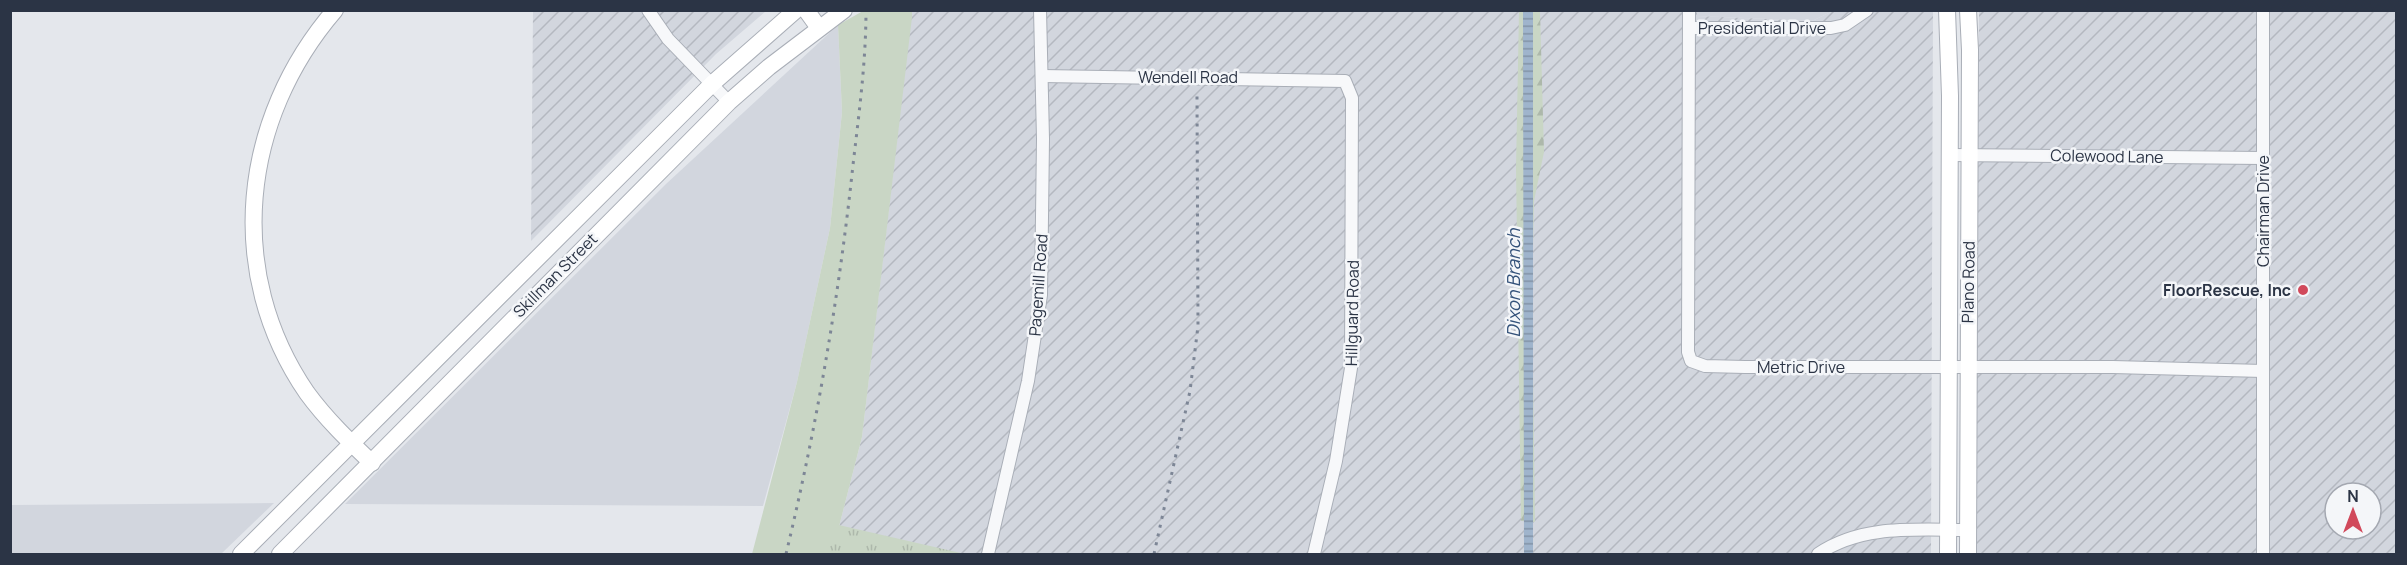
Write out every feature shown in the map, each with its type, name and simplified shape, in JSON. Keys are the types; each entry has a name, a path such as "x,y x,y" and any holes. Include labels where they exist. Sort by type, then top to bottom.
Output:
{"main road":[{"path":"335,10 300,55 276,102 256,176 253,203 254,245 266,302 284,352 308,393 352,444 372,463"},
{"name":"Skillman Street","path":"241,555 713,83 796,10"},
{"path":"806,10 819,28"},
{"name":"Skillman Street","path":"280,555 551,279 729,102 844,10"},
{"name":"Plano Road","path":"1947,10 1950,155 1948,555"},
{"name":"Plano Road","path":"1968,10 1968,555"},
{"path":"533,261 551,279"}],"street":[{"path":"648,10 668,39 729,102"},
{"name":"Pagemill Road","path":"988,555 1028,381 1038,322 1043,258 1040,10"},
{"name":"Metric Drive","path":"1689,10 1687,260 1688,352 1691,361 1705,366 1735,367 1967,366 2263,371"},
{"name":"Presidential Drive","path":"1689,28 1831,28 1845,25 1867,10"},
{"name":"Chairman Drive","path":"2263,10 2263,555"},
{"name":"Wendell Road","path":"1042,76 1333,79"},
{"name":"Hillguard Road","path":"1314,555 1336,460 1351,368 1352,98 1345,81 1333,79"},
{"name":"Colewood Lane","path":"1950,155 2264,158"},
{"path":"1818,555 1838,541 1871,532 1968,530"}],"shaded area":[{"path":"1697,10 1697,16 1812,21 1833,11 1933,11 1931,554 832,554 862,437 912,11"},
{"path":"533,11 766,11 716,54 531,241"},
{"path":"1697,11 1833,11 1812,21 1697,16"},
{"path":"1979,11 2396,11 2396,554 1975,554"},
{"path":"838,25 842,112 830,228 797,382 763,506 345,504 666,184"},
{"path":"274,503 221,554 11,554 11,505"}],"green space":[{"path":"863,11 912,11 912,17 862,437 832,554 752,554 797,382 830,228 842,112 838,25"},
{"path":"1519,11 1540,11 1544,152 1534,201 1532,296 1535,522 1521,521 1516,168"},
{"path":"830,523 965,554 822,554"}],"water":[{"path":"1523,11 1533,11 1533,554 1524,554"}],"railway":[{"path":"786,554 808,457 834,312 860,107 866,10"},
{"path":"1154,554 1190,391 1198,326 1197,96"}],"place":[{"name":"FloorRescue, Inc","path":"2303,290"}],"water label":[{"name":"Dixon Branch","path":"1514,283"}]}
